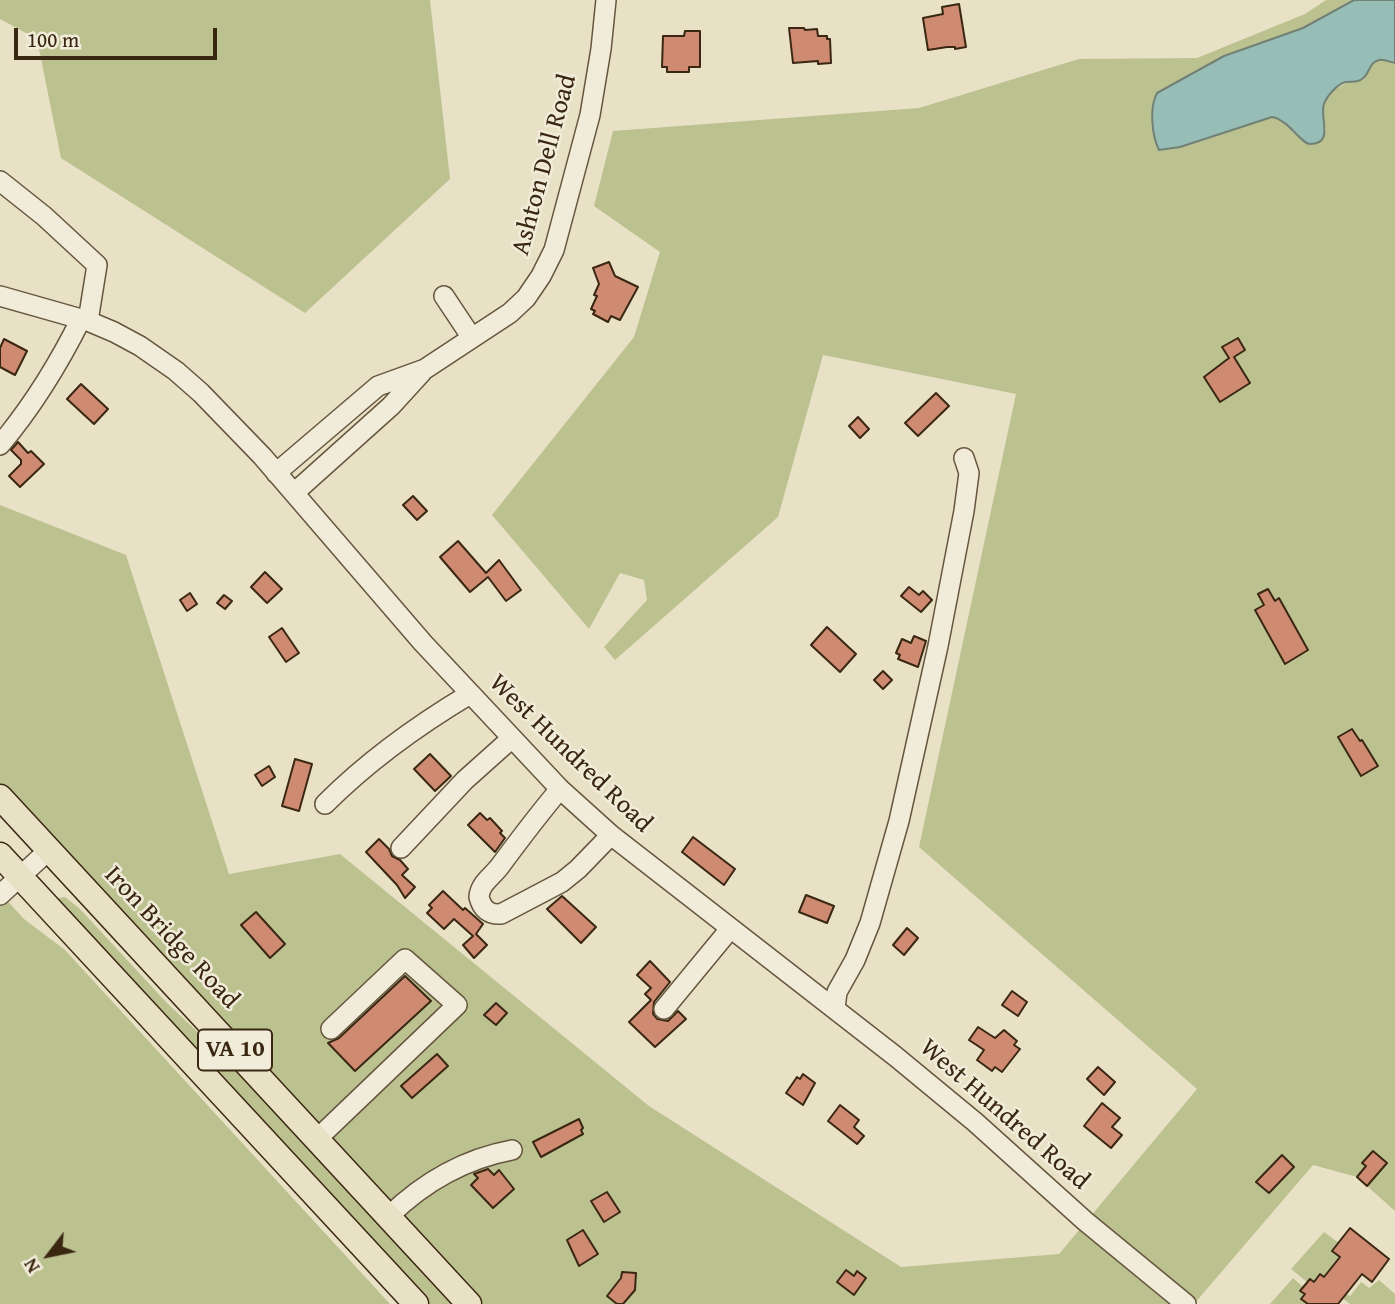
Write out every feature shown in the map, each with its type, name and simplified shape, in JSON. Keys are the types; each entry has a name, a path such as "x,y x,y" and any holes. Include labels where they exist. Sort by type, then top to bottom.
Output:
{"main road":[{"name":"Iron Bridge Road","path":"0,797 469,1304"},
{"name":"VA 10","path":"0,855 416,1304"}],"street":[{"name":"Ashton Dell Road","path":"276,473 379,386 425,369 510,313 526,299 554,250 590,115 606,0"},
{"path":"0,181 44,216 97,265 84,320 31,404 0,445"},
{"name":"West Hundred Road","path":"0,296 84,320 139,346 176,371 201,393 276,473 423,643 560,789 611,835 835,1008 975,1122 1085,1221 1186,1304"},
{"path":"444,296 472,338"},
{"name":"Ashton Dell Road","path":"294,493 391,406 425,369"},
{"path":"835,1008 837,992 855,960 870,923 899,821 938,646 964,511 969,473 964,458"},
{"path":"325,804 405,736 470,694"},
{"path":"401,848 465,780 512,738"},
{"path":"560,789 483,884 479,897 485,911 501,914 562,882 611,835"},
{"path":"0,895 49,850"},
{"path":"664,1009 730,929"},
{"path":"317,1139 457,1005 405,959 331,1029"},
{"path":"389,1216 445,1172 467,1161 512,1150"}],"green space":[{"path":"0,0 430,0 450,179 305,313 61,158 37,39 0,19"},
{"path":"1326,0 1354,0 1303,28 1224,56 1157,93 1153,100 1153,111 1156,146 1166,150 1272,117 1281,119 1305,142 1326,130 1323,113 1324,103 1329,95 1361,76 1372,63 1379,60 1395,63 1395,1211 1357,1177 1313,1165 1194,1304 473,1304 0,796 0,505 126,555 229,874 340,854 649,1106 901,1267 1059,1254 1197,1089 919,847 1016,394 823,355 778,517 615,660 604,647 647,600 644,580 620,573 589,629 492,515 634,337 660,252 594,206 613,131 919,108 1079,59 1197,58 1305,14"},
{"path":"0,893 24,919 65,950 390,1304 0,1304"},
{"path":"65,897 79,908 167,1003 238,1070 455,1304 422,1304 58,902 59,898"},
{"path":"1324,1232 1339,1243 1333,1251 1340,1257 1324,1277 1320,1274 1314,1282 1310,1279 1307,1282 1291,1269"},
{"path":"1293,1278 1303,1287 1301,1291 1308,1304 1270,1304"},
{"path":"1379,1280 1395,1294 1395,1304 1350,1304 1342,1298 1346,1294 1350,1296 1361,1282 1369,1288"}],"water":[{"path":"1354,0 1395,0 1395,63 1376,61 1362,79 1343,83 1327,97 1323,109 1322,140 1318,143 1306,143 1284,122 1272,117 1180,147 1159,150 1152,122 1157,93 1224,56 1303,28"}],"building":[{"path":"959,4 966,47 928,50 923,18 943,14 942,7"},
{"path":"789,28 817,29 818,36 827,36 827,39 830,39 831,63 793,63"},
{"path":"685,31 700,31 700,67 689,67 689,72 667,72 667,67 662,67 663,36 684,36"},
{"path":"609,262 615,276 638,287 620,320 611,316 608,322 593,314 595,311 591,309 599,284 593,268"},
{"path":"1238,338 1245,350 1234,357 1250,383 1220,402 1204,377 1229,358 1222,347"},
{"path":"4,339 27,351 15,375 0,367 0,348"},
{"path":"81,384 108,409 94,424 67,399"},
{"path":"936,393 949,406 918,436 905,423"},
{"path":"858,417 869,429 860,438 849,426"},
{"path":"18,442 44,464 20,487 9,476 21,464 21,460 11,450"},
{"path":"413,496 427,511 417,520 403,505"},
{"path":"458,541 486,573 499,560 521,590 506,601 488,577 470,592 440,557"},
{"path":"265,572 282,589 267,603 251,587"},
{"path":"909,587 919,595 923,591 932,600 921,612 901,596"},
{"path":"1268,589 1275,601 1279,598 1308,650 1285,664 1255,610 1264,605 1258,594"},
{"path":"190,593 197,604 187,611 180,600"},
{"path":"224,595 232,601 225,609 217,603"},
{"path":"827,627 856,654 840,672 811,645"},
{"path":"282,628 299,653 286,662 269,637"},
{"path":"914,636 926,641 918,667 898,659 900,655 896,653 902,639 911,643"},
{"path":"883,671 892,680 883,689 874,680"},
{"path":"1352,729 1378,766 1361,776 1338,737"},
{"path":"430,754 451,776 435,791 414,769"},
{"path":"295,759 312,764 299,811 282,806"},
{"path":"269,766 275,777 262,786 255,775"},
{"path":"480,813 487,820 490,818 505,838 495,852 468,825"},
{"path":"693,837 735,869 724,885 682,852"},
{"path":"379,839 392,856 408,869 402,875 415,887 405,898 397,885 366,852"},
{"path":"443,891 483,924 476,934 487,945 474,958 463,945 473,936 454,919 444,929 427,913 432,908 429,905"},
{"path":"806,895 834,906 827,923 799,912"},
{"path":"562,896 596,927 581,943 547,909"},
{"path":"256,912 285,944 270,958 241,925"},
{"path":"907,928 918,938 904,955 893,945"},
{"path":"650,961 670,982 654,1002 653,1014 657,1019 668,1021 678,1011 686,1019 655,1047 629,1022 651,1000 645,994 651,988 637,975"},
{"path":"405,976 431,1001 355,1071 328,1043 339,1038"},
{"path":"1012,991 1027,1002 1018,1016 1002,1005"},
{"path":"496,1003 507,1013 496,1025 484,1015"},
{"path":"978,1027 995,1038 1004,1030 1017,1041 1014,1045 1020,1049 1002,1072 995,1067 992,1071 977,1060 984,1050 969,1040"},
{"path":"437,1054 448,1066 412,1098 401,1086"},
{"path":"1098,1067 1115,1082 1104,1095 1087,1079"},
{"path":"803,1074 815,1083 803,1105 786,1093 797,1077 800,1079"},
{"path":"1102,1103 1120,1118 1112,1127 1122,1135 1111,1148 1084,1126"},
{"path":"840,1105 859,1120 854,1127 864,1136 857,1144 828,1121"},
{"path":"579,1119 583,1134 541,1157 533,1142"},
{"path":"1373,1151 1387,1163 1367,1186 1357,1177 1366,1166 1362,1163"},
{"path":"1282,1155 1294,1167 1269,1193 1256,1182"},
{"path":"488,1169 494,1175 499,1170 514,1189 493,1208 471,1185 478,1178 474,1174"},
{"path":"607,1192 620,1212 604,1222 591,1201"},
{"path":"1350,1228 1389,1259 1372,1282 1362,1274 1338,1304 1308,1304 1301,1299 1305,1294 1300,1291 1310,1279 1314,1282 1320,1274 1324,1277 1340,1257 1332,1251"},
{"path":"583,1230 598,1254 579,1266 567,1240"},
{"path":"846,1270 854,1276 857,1271 866,1278 854,1295 837,1282"},
{"path":"622,1272 636,1273 635,1290 623,1304 617,1304 607,1296 621,1278"}]}
